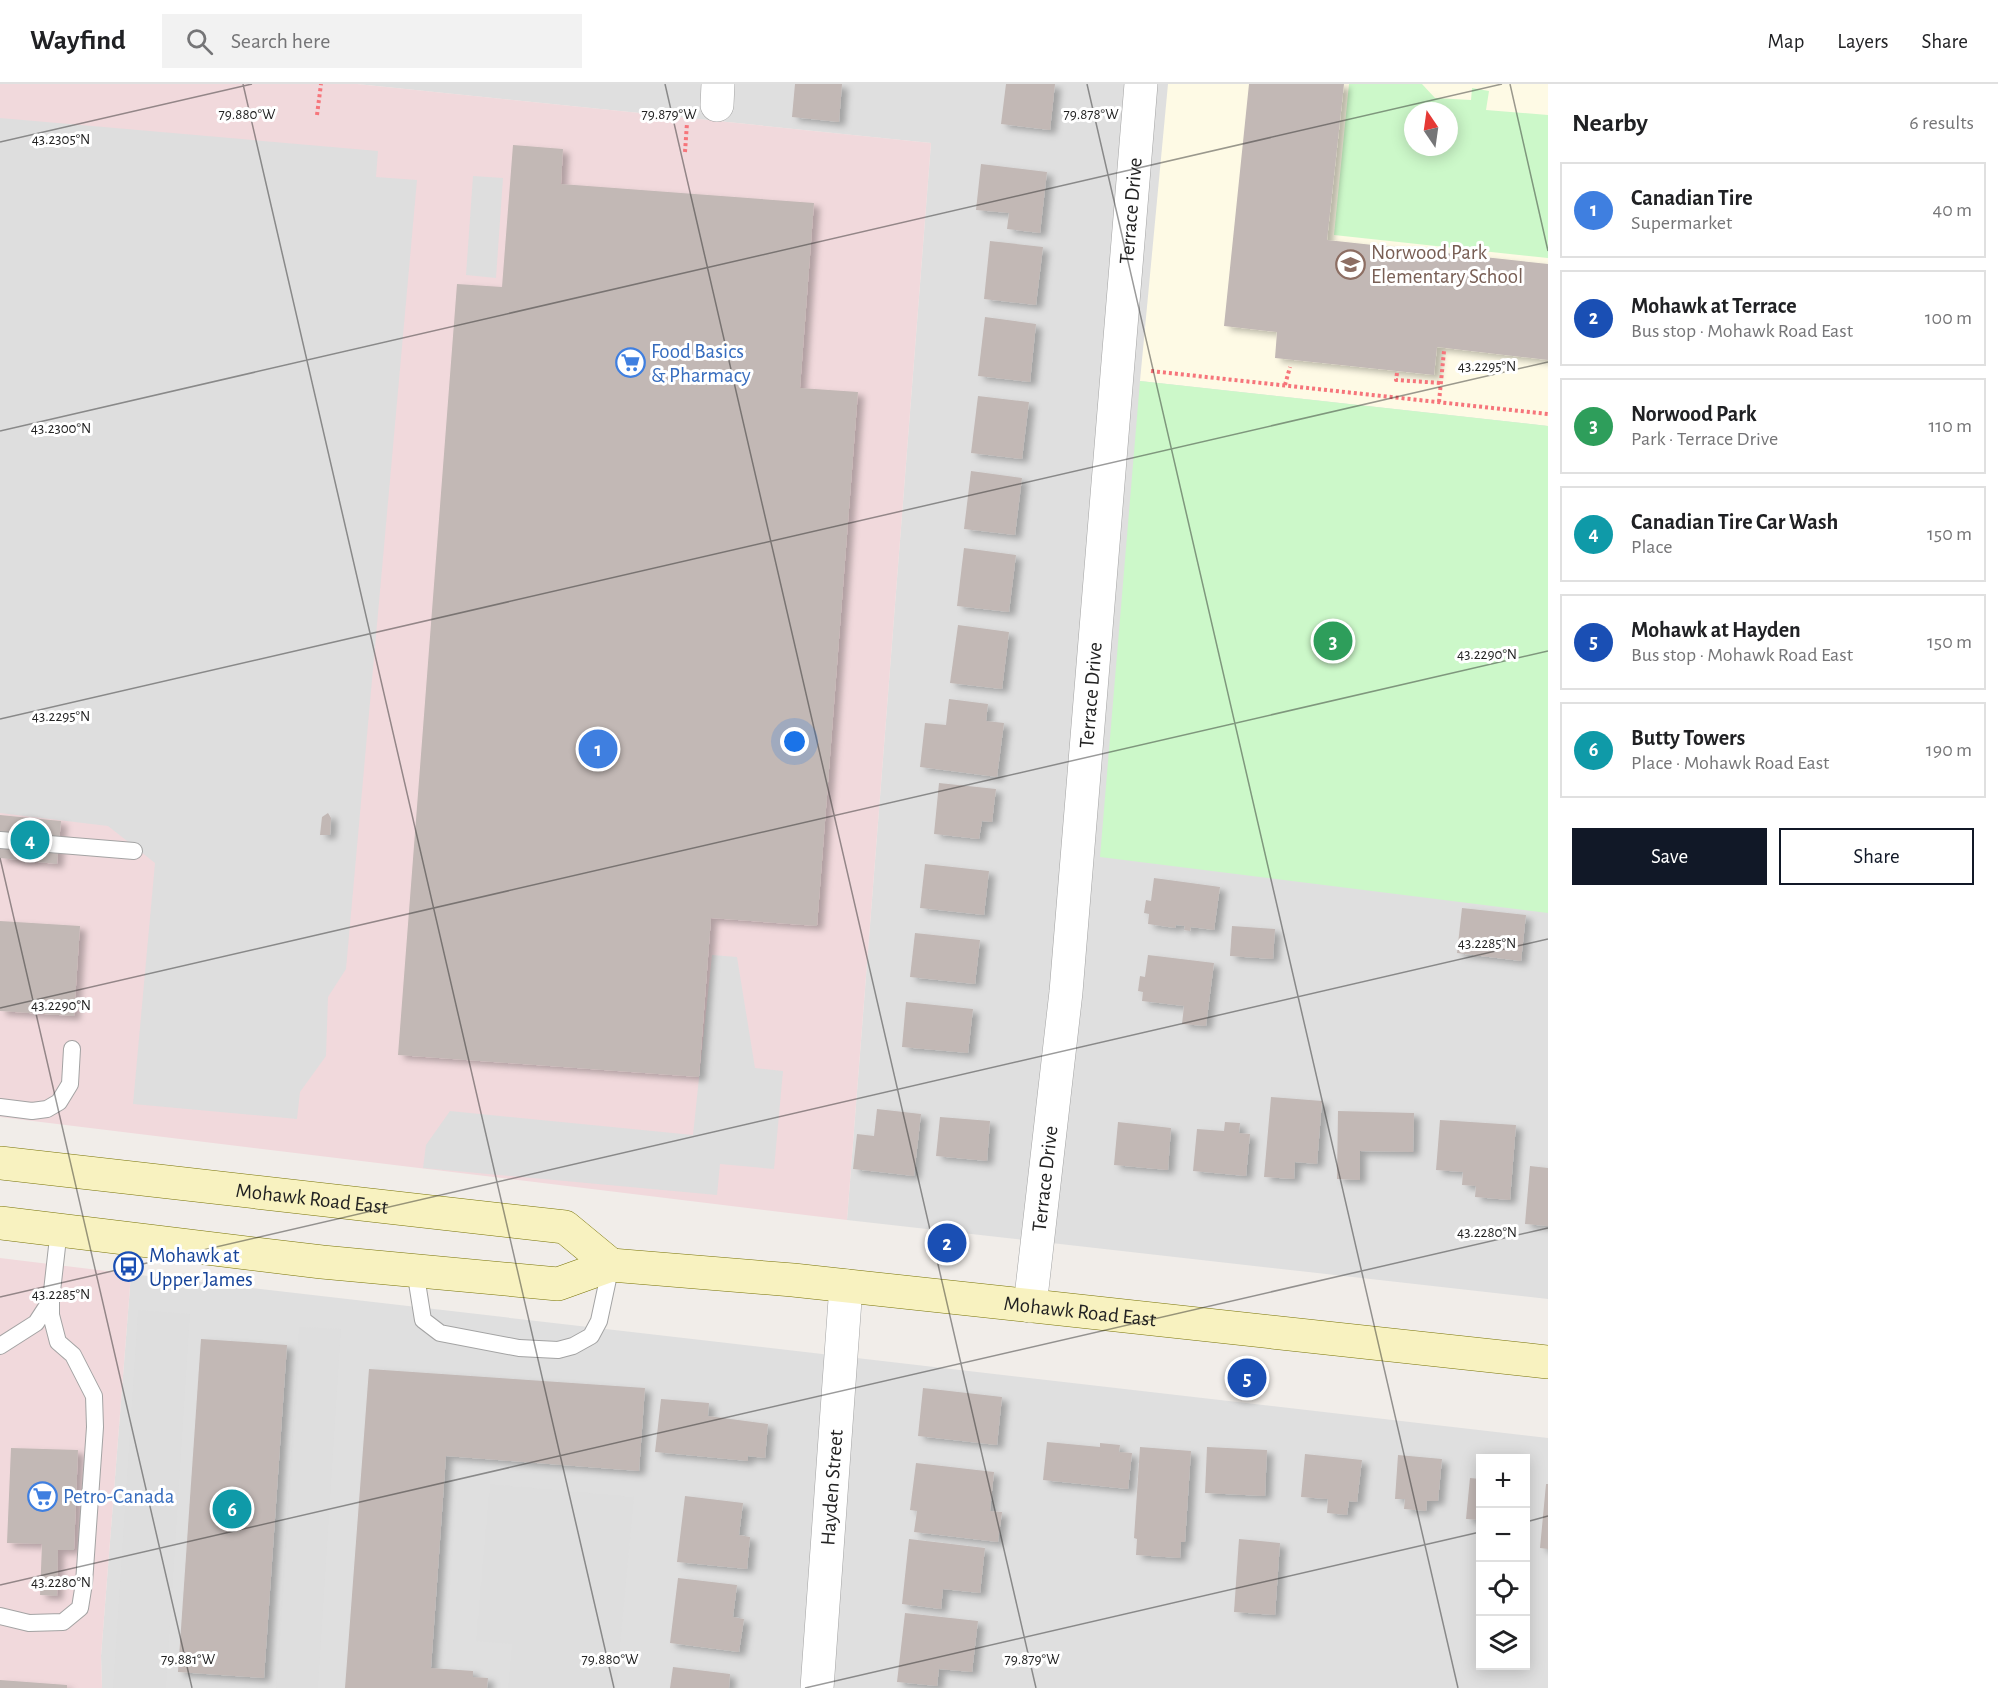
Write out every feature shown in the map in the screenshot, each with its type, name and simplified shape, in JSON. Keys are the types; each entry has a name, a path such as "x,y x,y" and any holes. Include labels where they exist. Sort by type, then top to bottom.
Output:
{"main road":[{"name":"Mohawk Road East","path":"0,1163 565,1227 611,1265"},
{"name":"Mohawk Road East","path":"0,1223 322,1262 558,1284 611,1265 793,1280 1548,1362"}],"street":[{"name":"Terrace Drive","path":"1030,1306 1066,992 1141,84"},
{"name":"Hayden Street","path":"817,1688 846,1286"}],"lane":[{"path":"0,840 134,851"},
{"path":"0,1107 32,1111 47,1109 59,1102 70,1084 72,1049"},
{"path":"0,1616 29,1623 63,1622 80,1608 84,1583 95,1427 94,1396 73,1355 58,1342 51,1315 59,1229"},
{"path":"415,1270 423,1320 440,1333 519,1348 558,1350 573,1346 591,1336 599,1321 611,1265"},
{"path":"0,1346 36,1323 51,1300"}],"path":[{"path":"317,114 321,84"},
{"path":"1439,402 1444,351"},
{"path":"1118,367 1548,414"},
{"path":"1284,385 1290,367"},
{"path":"1397,373 1396,380 1441,383"}],"shaded area":[{"path":"0,84 357,84 931,143 847,1220 0,1117"},
{"path":"357,84 1548,84 1548,1299 847,1220 931,143"},
{"name":"Norwood Park Elementary School","path":"1168,84 1548,84 1548,426 1140,381"},
{"path":"0,118 378,151 376,177 417,180 346,969 328,997 326,1056 300,1092 297,1119 133,1104 155,863 108,826 0,813"},
{"path":"473,176 503,178 496,278 466,275"},
{"path":"712,955 737,957 755,1068 783,1071 774,1169 720,1164 717,1195 423,1168 426,1145 450,1111 693,1135"},
{"path":"0,1258 131,1274 101,1656 102,1688 0,1688"},
{"path":"131,1274 1548,1438 1548,1688 102,1688 101,1656"},
{"path":"138,1310 190,1314 166,1688 113,1688"},
{"path":"299,1327 341,1329 318,1688 276,1688"},
{"path":"490,1484 634,1497 616,1688 508,1688 512,1644 476,1641"}],"green space":[{"path":"1349,84 1422,84 1435,98 1471,100 1472,88 1489,91 1486,110 1548,115 1548,258 1334,235"},
{"path":"1140,381 1548,426 1548,913 1100,857"}],"building":[{"path":"795,84 842,84 839,122 792,117"},
{"path":"1006,84 1055,84 1050,130 1001,124"},
{"path":"1249,84 1344,84 1327,240 1548,264 1548,360 1437,347 1434,375 1275,358 1277,332 1224,326"},
{"path":"513,145 563,149 561,184 814,203 800,388 858,392 817,926 711,918 699,1077 398,1055 457,284 502,287"},
{"path":"981,164 1047,172 1040,233 1007,229 1009,213 976,210"},
{"path":"990,241 1043,247 1036,305 984,299"},
{"path":"985,317 1036,324 1030,382 978,376"},
{"path":"978,396 1029,402 1022,459 971,453"},
{"path":"971,471 1022,478 1015,535 964,529"},
{"path":"964,548 1016,555 1009,612 957,606"},
{"path":"958,625 1009,632 1002,689 950,683"},
{"path":"949,699 988,704 986,721 1004,723 997,777 920,767 925,723 946,725"},
{"path":"939,783 996,789 992,822 982,821 979,839 934,834"},
{"path":"328,813 331,818 330,835 320,835 322,817"},
{"path":"0,815 61,821 57,864 0,858"},
{"path":"925,864 989,871 984,915 920,908"},
{"path":"1154,878 1220,887 1214,930 1191,927 1190,931 1184,930 1185,926 1176,925 1175,928 1148,924 1149,914 1144,913 1146,900 1151,901"},
{"path":"1462,908 1526,915 1521,961 1457,953"},
{"path":"0,921 80,926 74,1016 0,1011"},
{"path":"1232,926 1275,929 1273,959 1230,956"},
{"path":"915,933 980,940 975,984 910,977"},
{"path":"1148,955 1214,963 1206,1026 1182,1024 1184,1006 1142,1001 1143,992 1138,991 1140,976 1145,977"},
{"path":"906,1002 973,1009 968,1053 902,1047"},
{"path":"1271,1097 1322,1101 1317,1164 1295,1162 1294,1179 1264,1177"},
{"path":"877,1109 921,1114 914,1176 853,1169 857,1134 874,1136"},
{"path":"1338,1111 1414,1113 1413,1152 1360,1151 1360,1180 1337,1179"},
{"path":"940,1117 990,1121 987,1161 936,1156"},
{"path":"1440,1120 1516,1125 1510,1200 1475,1197 1476,1186 1462,1185 1463,1172 1436,1170"},
{"path":"1118,1122 1171,1128 1168,1170 1114,1165"},
{"path":"1225,1122 1240,1123 1239,1133 1250,1134 1246,1176 1193,1171 1197,1129 1224,1131"},
{"path":"1530,1166 1548,1168 1548,1226 1525,1224"},
{"path":"201,1339 287,1345 264,1678 178,1672"},
{"path":"369,1369 645,1388 639,1471 446,1456 431,1668 473,1671 473,1677 488,1678 487,1688 345,1688"},
{"path":"923,1388 1002,1397 997,1445 918,1436"},
{"path":"661,1399 709,1403 708,1416 768,1424 765,1458 748,1456 748,1461 655,1452"},
{"path":"1047,1442 1100,1447 1100,1443 1120,1445 1119,1452 1132,1453 1128,1489 1043,1480"},
{"path":"1140,1447 1191,1451 1185,1542 1181,1542 1180,1558 1136,1555 1137,1539 1134,1538"},
{"path":"1207,1447 1267,1450 1265,1496 1205,1493"},
{"name":"Petro-Canada","path":"11,1448 78,1450 74,1550 58,1550 57,1596 40,1595 42,1544 7,1543"},
{"path":"1305,1454 1362,1460 1357,1502 1349,1501 1347,1515 1327,1513 1328,1499 1301,1497"},
{"path":"1398,1455 1442,1459 1438,1501 1427,1501 1426,1511 1404,1509 1405,1499 1395,1499"},
{"path":"916,1463 994,1472 990,1511 1002,1512 998,1542 914,1532 917,1511 910,1510"},
{"path":"1470,1478 1476,1479 1476,1520 1466,1519"},
{"path":"1546,1484 1548,1484 1548,1549 1540,1548"},
{"path":"685,1496 743,1503 739,1535 750,1537 747,1569 677,1562"},
{"path":"909,1539 985,1548 980,1593 943,1589 941,1609 902,1604"},
{"path":"1239,1539 1280,1543 1275,1615 1234,1612"},
{"path":"678,1578 737,1585 733,1617 744,1619 739,1652 670,1643"},
{"path":"905,1613 978,1621 972,1672 939,1669 937,1686 897,1682"},
{"path":"673,1667 730,1674 729,1688 670,1688"},
{"path":"0,1680 67,1685 67,1688 0,1688"}],"place":[{"name":"Norwood Park Elementary School","path":"1350,264"},
{"name":"Food Basics & Pharmacy","path":"630,363"},
{"name":"Norwood Park","path":"1333,641"},
{"name":"Canadian Tire","path":"598,749"},
{"name":"Canadian Tire Car Wash","path":"30,840"},
{"name":"Mohawk at Terrace","path":"947,1243"},
{"name":"Mohawk at Upper James","path":"128,1267"},
{"name":"Mohawk at Hayden","path":"1247,1378"},
{"name":"Petro-Canada","path":"42,1496"},
{"name":"Butty Towers","path":"232,1509"}]}
